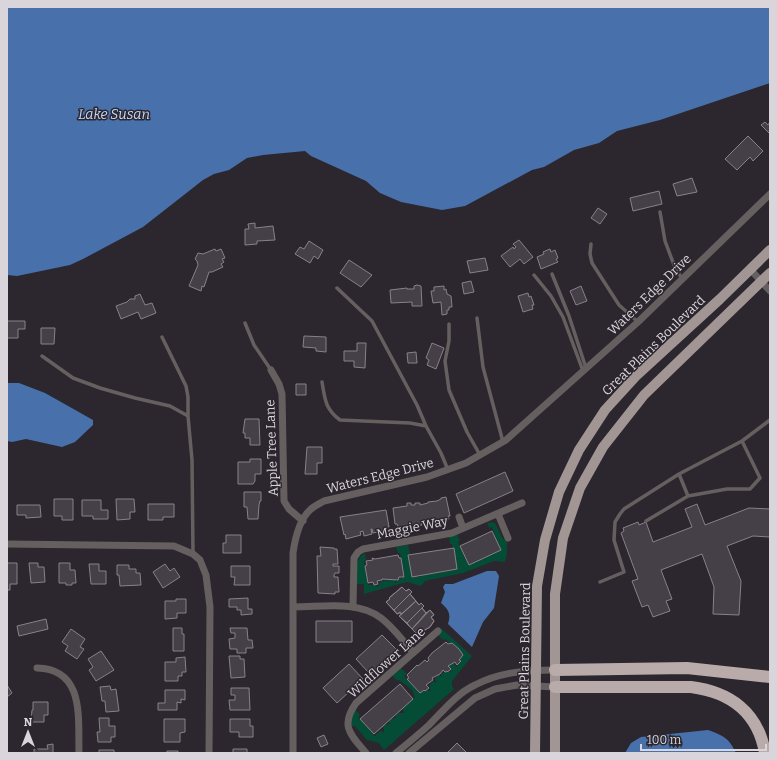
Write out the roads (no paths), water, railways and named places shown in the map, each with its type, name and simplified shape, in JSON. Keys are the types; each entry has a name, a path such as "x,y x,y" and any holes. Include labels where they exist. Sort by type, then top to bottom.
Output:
{"highway":[{"path":"555,670 687,668 770,677"},
{"path":"555,687 691,687 707,689 722,694 743,710 757,729 763,742 764,753"}],"main road":[{"name":"Great Plains Boulevard","path":"535,753 537,586 545,540 559,492 579,450 605,410 637,376 770,250"},
{"path":"555,753 555,594 563,538 580,488 603,447 644,395 770,273"}],"street":[{"name":"Waters Edge Drive","path":"293,753 294,546 295,538 310,510 324,501 427,477 448,470 466,463 503,442 585,371 638,322 770,194"},
{"path":"750,269 770,291"},
{"name":"Apple Tree Lane","path":"271,370 279,384 282,394 284,501 289,509 303,521"},
{"name":"Maggie Way","path":"352,606 352,566 354,558 358,552 363,549 452,533 522,503"},
{"path":"498,514 508,538"},
{"path":"459,518 463,528"},
{"path":"7,544 174,546 193,554 200,560 206,575 210,607 209,753"},
{"path":"294,607 352,606 363,608 382,619 413,652"},
{"name":"Wildflower Lane","path":"366,753 350,735 348,719 351,711 356,703 438,631"},
{"path":"37,668 46,668 56,672 66,679 74,689 78,708 79,753"},
{"path":"396,753 458,696 474,685 492,677 522,670 555,670"},
{"path":"409,753 475,698 495,689 517,685 555,687"}],"lane":[{"path":"660,212 665,241 674,265 682,279"},
{"path":"591,244 590,254 592,263 619,304 638,322"},
{"path":"552,274 569,316 585,371"},
{"path":"534,275 551,296 563,317 585,371"},
{"path":"337,288 372,321 417,405 448,470"},
{"path":"477,318 483,367 503,442"},
{"path":"245,323 254,345 271,370"},
{"path":"449,324 449,341 445,362 448,390 467,432 480,455"},
{"path":"162,337 186,386 188,398 192,460 193,554"},
{"path":"42,356 73,378 100,388 170,406 188,416"},
{"path":"322,382 326,404 332,414 340,420 410,423 426,426"},
{"path":"600,582 624,572 614,540 615,522 624,509 679,474 742,441 770,420"},
{"path":"646,521 688,496 727,489 750,488 760,478 742,441"},
{"path":"679,474 688,496"}],"water":[{"name":"Lake Susan","path":"7,7 770,7 770,83 660,120 617,131 599,143 574,150 544,167 532,170 465,206 442,210 401,202 380,193 366,181 311,156 305,151 247,158 229,170 214,174 203,180 143,227 83,259 70,265 17,276 7,275"},
{"path":"8,383 19,383 45,393 93,420 93,425 75,442 62,447 26,439 12,442 7,441"},
{"path":"487,571 496,571 499,576 494,608 483,622 472,647 448,624 449,612 441,603 445,592 443,587 445,584 453,584"},
{"path":"708,730 725,738 731,744 736,753 625,753 631,743 641,737"}]}
